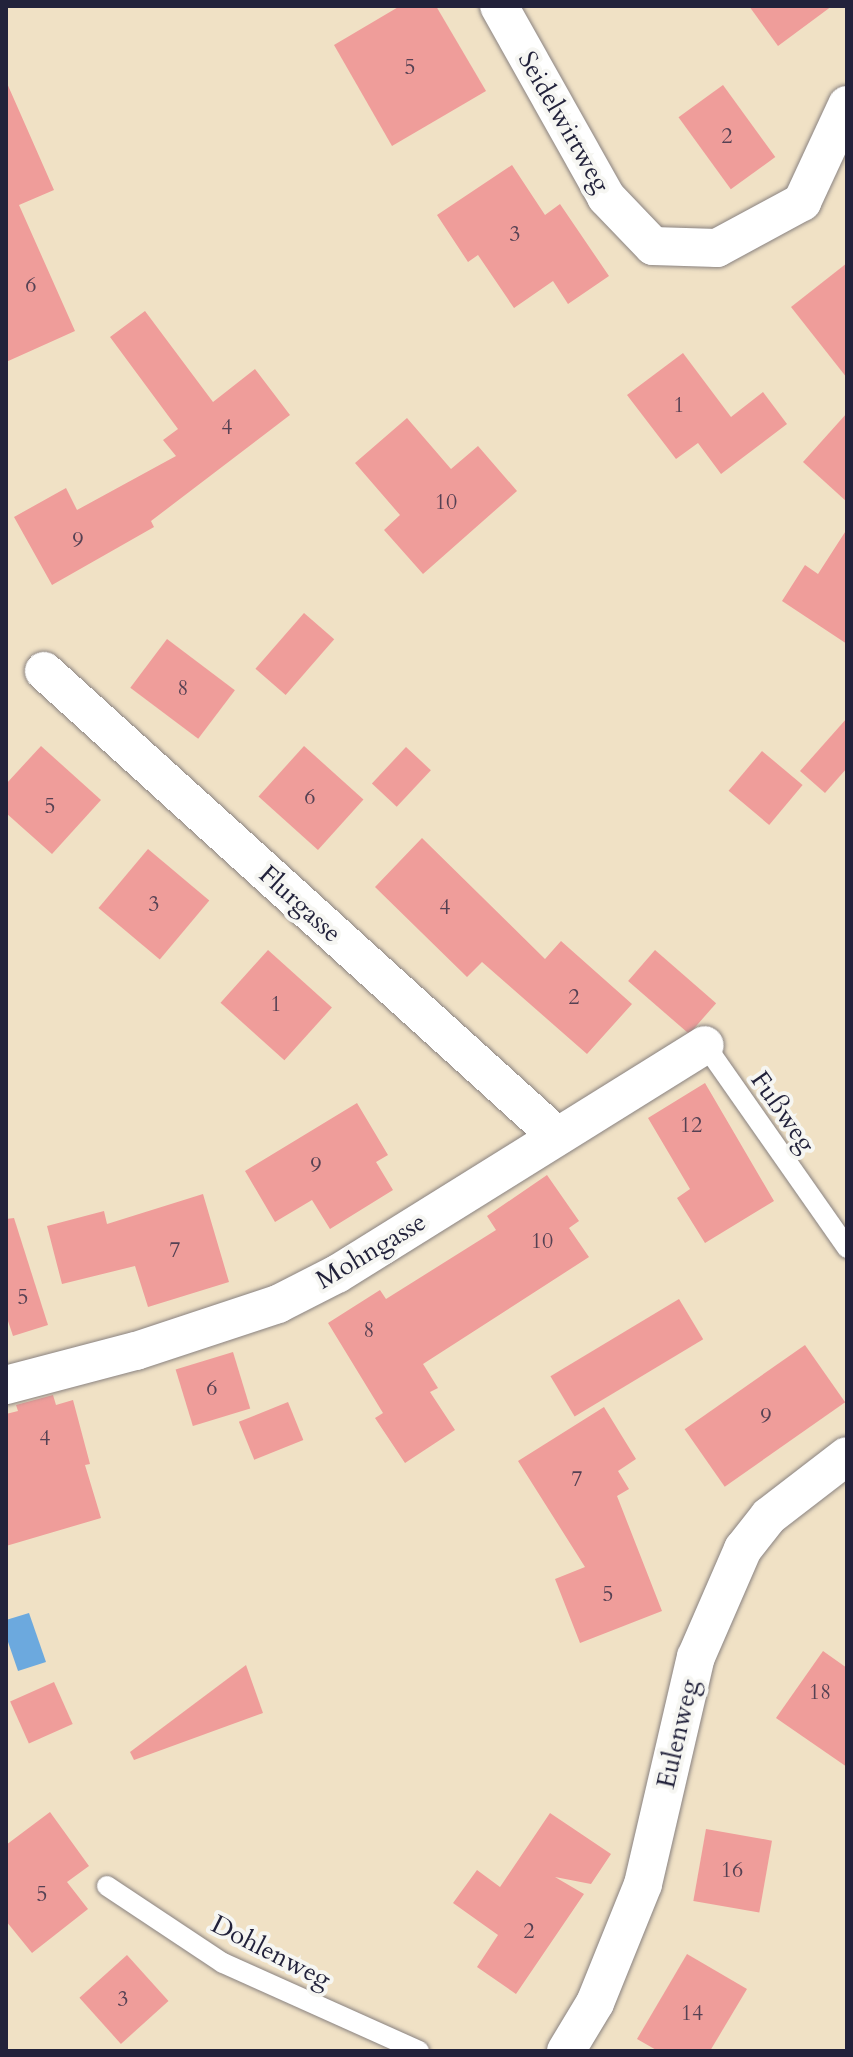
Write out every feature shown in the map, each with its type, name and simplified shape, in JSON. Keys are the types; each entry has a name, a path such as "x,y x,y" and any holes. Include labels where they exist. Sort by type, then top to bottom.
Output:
{"street":[{"name":"Seidelwirtweg","path":"499,6 606,197 653,246 717,248 802,202 847,105"},
{"name":"Flurgasse","path":"44,671 557,1136"},
{"name":"Mohngasse","path":"6,1385 136,1351 278,1304 337,1274 705,1045"},
{"name":"Eulenweg","path":"566,2051 595,2003 643,1884 696,1657 743,1549 769,1516 847,1456"}],"lane":[{"name":"Fußweg","path":"705,1045 847,1248"},
{"name":"Dohlenweg","path":"107,1886 223,1963 419,2051"}],"water":[{"path":"29,1613 46,1662 18,1671 6,1636 6,1620"}],"building":[{"path":"400,6 436,6 486,91 392,146 334,45"},
{"path":"749,6 832,6 778,46"},
{"path":"6,81 54,190 19,205 75,331 6,362"},
{"path":"723,85 775,157 731,189 679,117"},
{"path":"512,165 545,215 560,204 609,276 568,304 553,281 514,308 478,255 468,262 437,215"},
{"path":"847,263 847,378 791,307"},
{"path":"145,311 213,402 255,369 290,415 151,521 154,527 52,585 14,517 66,488 77,510 176,456 163,440 178,429 110,337"},
{"path":"683,353 731,417 763,392 787,424 721,474 698,443 676,459 627,395"},
{"path":"847,413 847,502 803,462"},
{"path":"407,418 451,469 478,446 517,491 423,574 384,530 400,515 355,463"},
{"path":"847,529 847,644 782,601 805,565 818,574"},
{"path":"304,613 334,639 286,695 255,669"},
{"path":"167,639 235,690 198,739 130,688"},
{"path":"847,718 847,768 825,793 800,771"},
{"path":"41,746 101,800 52,854 6,813 6,784"},
{"path":"304,746 363,800 318,850 258,797"},
{"path":"406,747 431,770 397,807 372,784"},
{"path":"762,751 803,785 769,825 729,791"},
{"path":"422,838 545,959 561,941 632,1004 587,1054 482,962 467,977 375,887"},
{"path":"148,849 209,900 160,959 99,908"},
{"path":"268,950 332,1008 284,1060 220,1003"},
{"path":"655,950 716,1003 689,1034 628,981"},
{"path":"705,1083 774,1201 705,1243 677,1198 690,1189 648,1118"},
{"path":"357,1103 388,1155 376,1162 393,1190 330,1229 312,1200 275,1222 245,1171"},
{"path":"547,1175 579,1221 569,1228 589,1257 423,1364 438,1388 430,1392 455,1430 405,1463 375,1418 383,1413 328,1323 380,1290 386,1299 496,1230 487,1216"},
{"path":"203,1194 229,1282 148,1307 135,1266 62,1284 47,1226 104,1211 107,1224"},
{"path":"14,1218 48,1325 13,1336 6,1315 6,1219"},
{"path":"679,1299 703,1339 575,1417 550,1376"},
{"path":"805,1345 845,1402 725,1487 685,1429"},
{"path":"233,1352 250,1408 193,1426 176,1370"},
{"path":"53,1395 56,1405 73,1400 90,1464 85,1465 101,1518 6,1546 6,1414 18,1411 16,1405"},
{"path":"288,1402 303,1440 254,1460 239,1422"},
{"path":"604,1407 636,1459 618,1471 629,1489 617,1496 662,1611 580,1643 555,1579 585,1567 518,1461"},
{"path":"823,1651 847,1668 847,1767 776,1718"},
{"path":"246,1665 263,1713 134,1760 130,1752"},
{"path":"54,1682 73,1724 29,1744 10,1702"},
{"path":"50,1812 89,1866 67,1882 88,1909 32,1953 6,1921 6,1845"},
{"path":"550,1813 611,1854 591,1884 555,1877 584,1894 516,1994 477,1967 498,1935 453,1903 477,1870 500,1887"},
{"path":"706,1829 772,1841 759,1913 693,1901"},
{"path":"687,1954 747,1989 710,2051 658,2051 637,2039"},
{"path":"127,1955 168,2001 121,2044 79,1998"}]}
